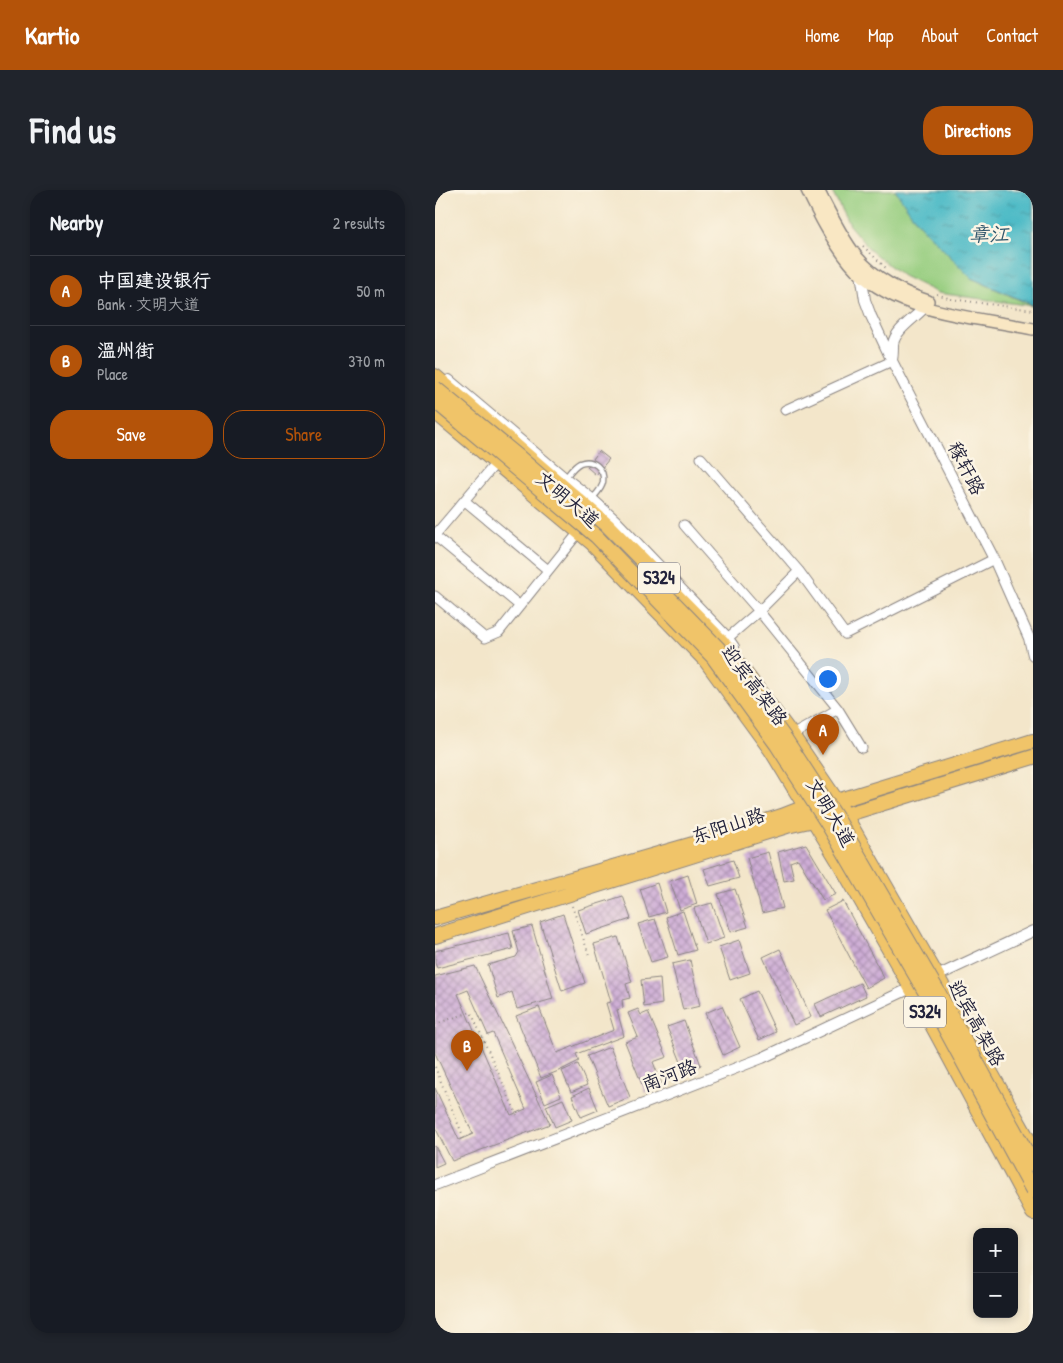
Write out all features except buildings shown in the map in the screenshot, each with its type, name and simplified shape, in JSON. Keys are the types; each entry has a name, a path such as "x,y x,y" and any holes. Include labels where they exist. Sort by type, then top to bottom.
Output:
{"main road":[{"path":"807,190 838,247 851,264 874,273 919,298 946,307 1033,321"},
{"path":"818,190 857,257 868,280 893,296 924,308 1033,329"},
{"name":"文明大道","path":"435,376 607,525 725,640 794,734 837,801 1033,1148"},
{"name":"迎宾高架路","path":"435,388 520,458 601,529 721,650 786,740 838,820 937,990 1033,1164"},
{"name":"迎宾高架路","path":"435,401 596,536 713,657 777,745 829,826 927,996 1033,1191"},
{"name":"文明大道","path":"435,412 591,542 706,661 771,750 814,820 932,1025 1033,1207"},
{"name":"东阳山路","path":"435,918 693,844 805,807 837,801 1033,741"},
{"name":"东阳山路","path":"435,936 787,826 845,815 1033,757"},
{"path":"932,1025 1033,1213"}],"street":[{"name":"稼轩路","path":"864,270 865,300 871,316 892,361 994,559 1029,638 1033,655"},
{"path":"785,410 892,361 893,344 897,335 924,308"},
{"path":"435,370 462,390 565,478 592,498 615,520 725,640 759,611 799,571"},
{"path":"701,458 799,571 845,634 994,559"},
{"path":"496,463 435,535 520,606"},
{"path":"465,500 548,570"},
{"path":"684,525 759,611 838,709 862,748"},
{"path":"435,596 485,638 499,632 579,532"},
{"path":"794,734 838,709"},
{"path":"937,976 1033,930"},
{"name":"南河路","path":"435,1185 762,1058 911,988"}],"lane":[{"path":"565,478 580,464 588,462 596,465 602,472 603,482 592,498"}],"path":[{"path":"859,242 893,274"},
{"path":"937,294 951,299 1033,310"},
{"path":"569,894 590,958"},
{"path":"435,1024 471,1012 517,1115"},
{"path":"435,1067 463,1136"}],"green space":[{"path":"831,190 895,190 917,222 971,278 1033,306 938,293 903,276 871,251 849,225"}],"water":[{"name":"章江","path":"895,190 1033,190 1033,305 971,278 917,222"}],"place":[{"name":"中国建设银行","path":"823,755"},
{"name":"温州街","path":"467,1071"}]}
